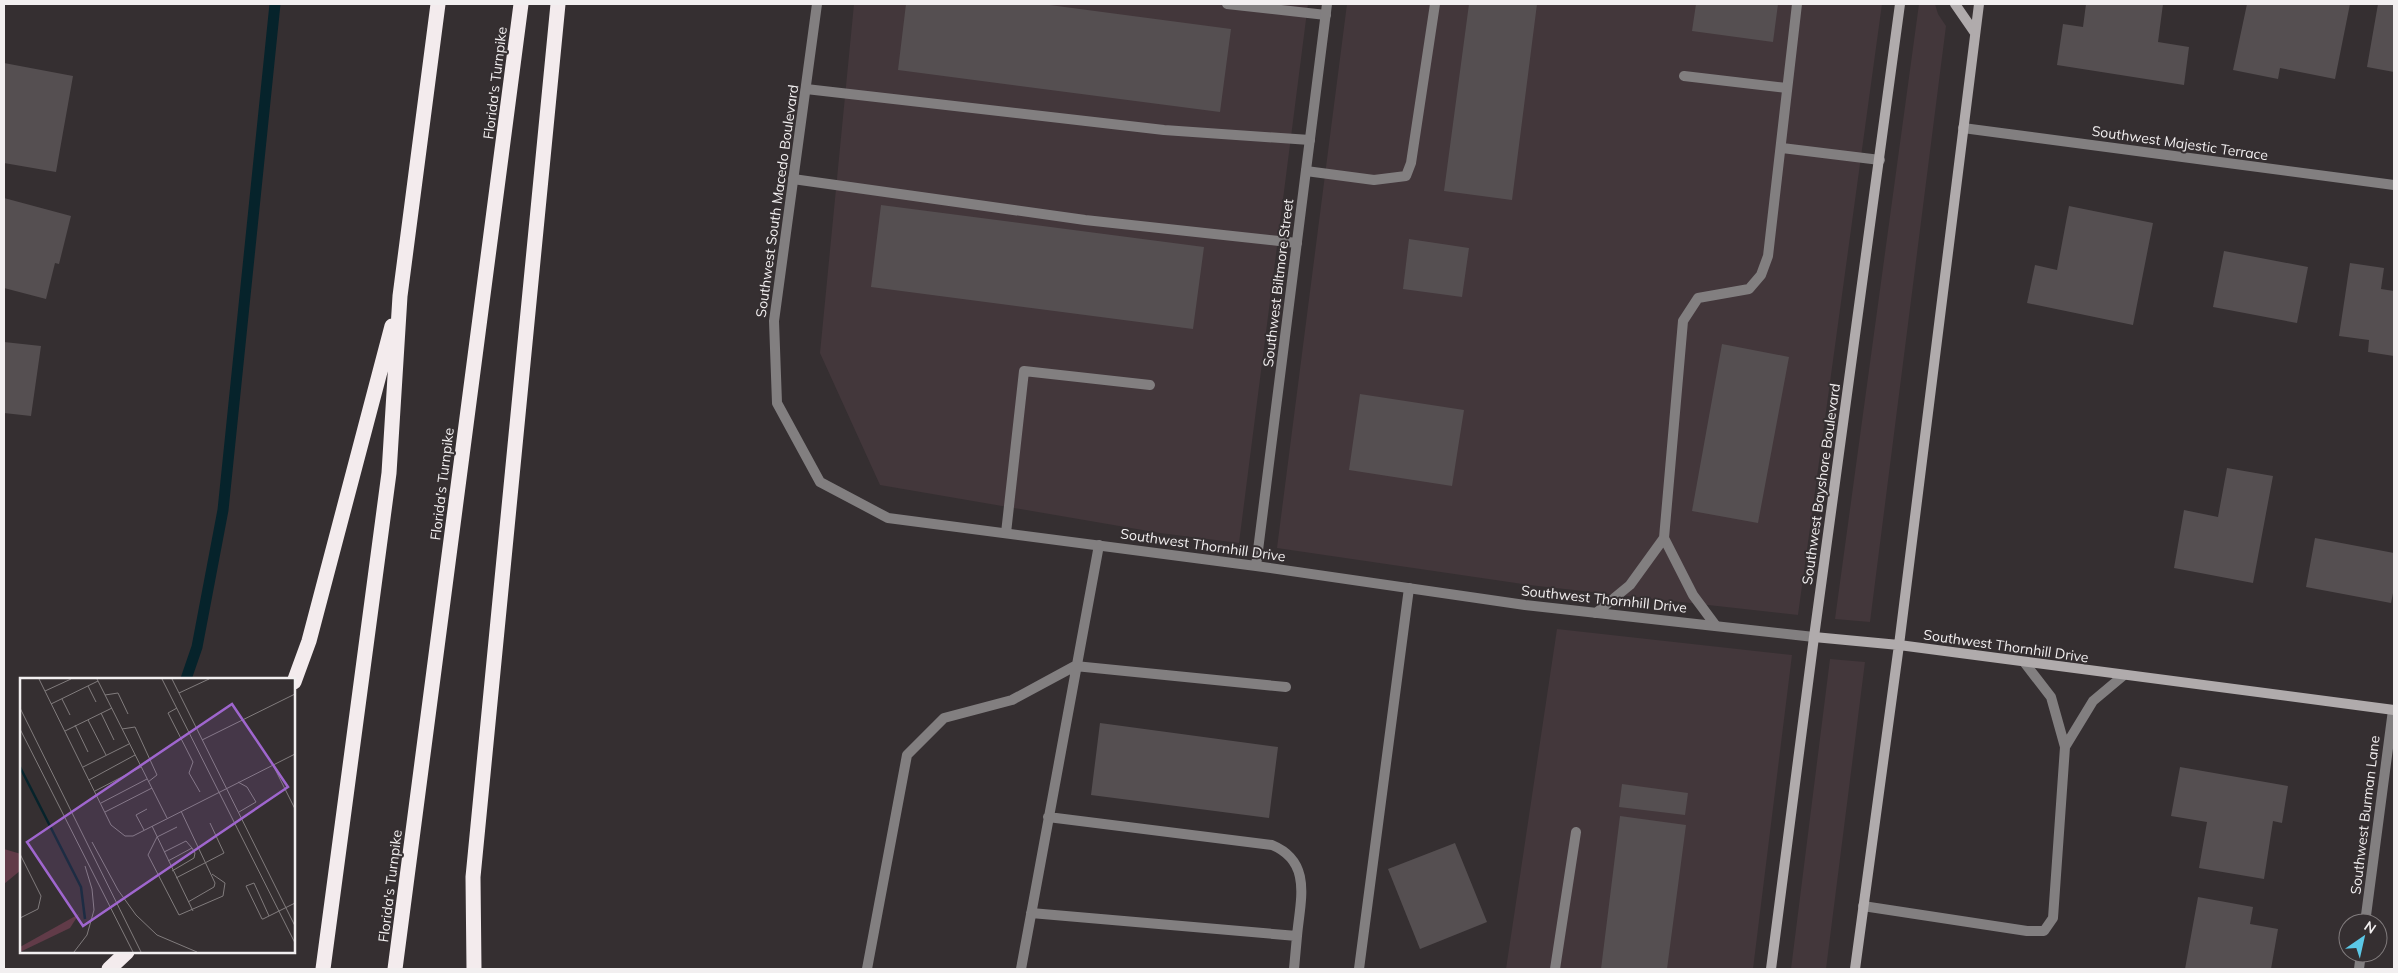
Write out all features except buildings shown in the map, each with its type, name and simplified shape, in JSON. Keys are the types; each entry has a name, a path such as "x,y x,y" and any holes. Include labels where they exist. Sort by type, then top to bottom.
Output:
{"highway":[{"path":"323,969 389,473 400,296 438,4"},
{"name":"Florida's Turnpike","path":"395,969 521,4"},
{"path":"474,969 473,877 558,4"},
{"path":"295,679 309,641 400,296"},
{"path":"109,969 126,953"}],"main road":[{"name":"Southwest Bayshore Boulevard","path":"1771,969 1900,4"},
{"path":"1955,4 1975,33"},
{"path":"1855,969 1899,645 1979,4"},
{"name":"Southwest Thornhill Drive","path":"1814,637 1899,645 2393,710"}],"street":[{"name":"Southwest South Macedo Boulevard","path":"817,4 774,321 777,403 820,482"},
{"path":"1227,4 1326,15"},
{"name":"Southwest Biltmore Street","path":"1256,566 1328,4"},
{"path":"1306,171 1374,180 1406,176 1411,163 1435,4"},
{"path":"1596,613 1630,585 1664,538 1683,321 1698,298 1749,289 1761,274 1768,256 1782,148 1797,4"},
{"path":"1684,76 1787,88"},
{"path":"806,88 1164,130 1310,140"},
{"name":"Southwest Majestic Terrace","path":"1963,128 2394,185"},
{"path":"1782,148 1880,160"},
{"path":"794,179 1085,220 1297,243"},
{"path":"1006,533 1024,371 1150,385"},
{"name":"Southwest Thornhill Drive","path":"820,482 888,518 1596,613 1814,637"},
{"path":"1664,538 1693,595 1716,626"},
{"path":"1021,969 1075,666 1099,545"},
{"path":"1359,969 1409,588"},
{"path":"1863,906 2027,931 2044,931 2052,918 2065,747 2051,697 2024,662"},
{"path":"867,969 907,755 944,718 1012,700 1075,666 1286,687"},
{"path":"2065,747 2093,701 2124,675"},
{"name":"Southwest Burman Lane","path":"2366,913 2393,710"},
{"path":"1048,817 1272,845 1283,850 1292,858 1302,879 1294,969"},
{"path":"1555,969 1576,832"},
{"path":"1031,914 1297,936"}],"shaded area":[{"path":"854,4 1308,4 1239,543 1160,533 880,485 820,353"},
{"path":"1347,4 1882,4 1798,615 1529,585 1277,548"},
{"path":"1919,4 1935,4 1938,14 1946,26 1870,622 1835,619"},
{"path":"1557,629 1792,655 1753,969 1506,969"},
{"path":"1830,659 1865,662 1826,969 1791,969"},
{"path":"4,849 20,854 20,871 4,884"}],"waterway":[{"path":"186,678 197,647 223,510 275,4"}]}
